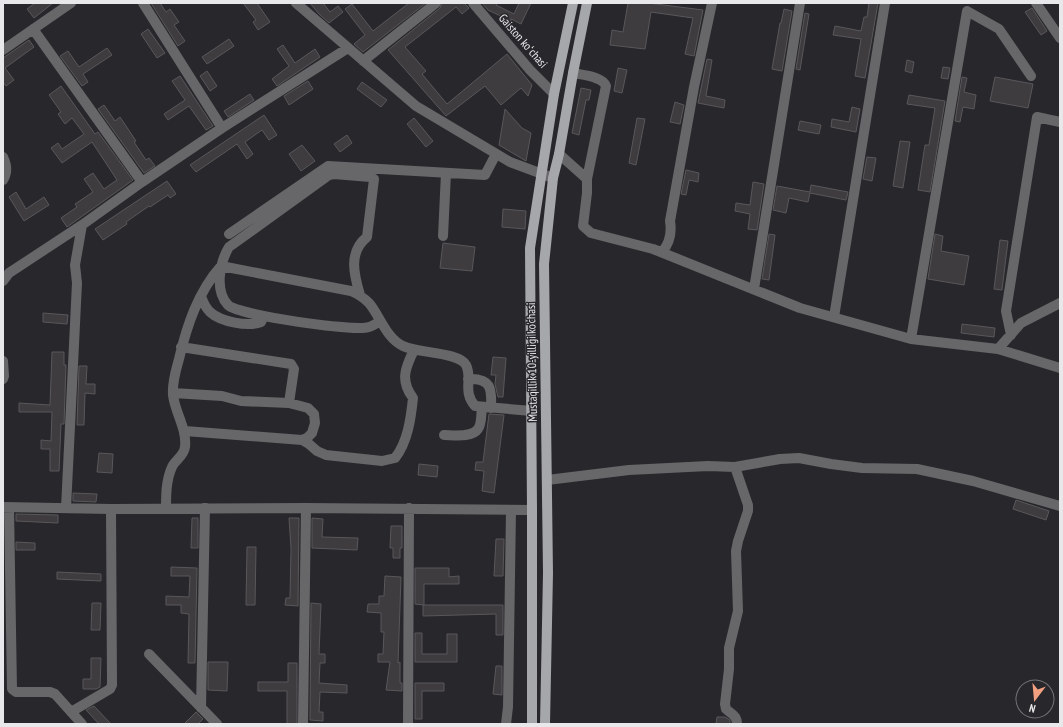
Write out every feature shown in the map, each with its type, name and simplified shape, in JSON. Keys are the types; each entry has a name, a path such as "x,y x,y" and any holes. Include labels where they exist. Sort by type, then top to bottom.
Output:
{"main road":[{"name":"Mustaqillik 10-yilligi ko'chasi","path":"532,724 532,412 530,248 554,94 573,3"},
{"name":"Mustaqillik 10-yilligi ko'chasi","path":"545,724 548,573 544,264 553,178 559,154 587,3"}],"street":[{"path":"3,50 71,3"},
{"path":"143,3 222,128"},
{"path":"296,3 416,106 510,162 553,178"},
{"path":"363,61 436,3"},
{"path":"662,252 667,247 671,230 671,213 694,87 712,3"},
{"path":"754,289 800,3"},
{"path":"834,317 885,3"},
{"path":"1036,3 1060,38"},
{"name":"Gaiston koʻchasi","path":"477,5 530,70 554,94"},
{"path":"911,339 967,12 999,30 1031,76"},
{"path":"34,30 142,182"},
{"path":"3,281 9,273 82,225 142,182 222,128 348,48"},
{"path":"573,73 599,79 604,82 606,86 587,179 588,193 583,226 591,233 662,252 800,308 911,339 998,349 1060,368"},
{"path":"1011,335 1006,311 1037,117 1060,122"},
{"path":"229,234 328,166 485,175 496,154"},
{"path":"559,154 587,179"},
{"path":"3,157 7,166 6,174 3,180"},
{"path":"443,236 446,173"},
{"path":"360,295 353,267 356,249 360,242 367,236 374,180 370,177 334,174 329,175 229,247 221,266 220,282 222,294 228,306 243,312 283,320 369,328 380,321"},
{"path":"66,508 77,283 75,265 82,225"},
{"path":"221,266 352,291 360,295 369,304 395,341 414,350 458,358 466,365 468,396 470,401 475,406 532,412"},
{"path":"166,509 166,492 172,466 181,457 185,449 185,431 176,410 173,393 174,379 181,347 192,314 210,278 221,266"},
{"path":"201,296 203,304 211,313 224,320 240,324 254,325 261,322 264,316"},
{"path":"998,349 1021,323 1060,303"},
{"path":"181,347 291,364 294,369 289,403"},
{"path":"302,440 317,451 326,455 382,461 395,458 403,443 411,415 413,398 406,389 405,375 408,362 414,350"},
{"path":"3,361 3,379"},
{"path":"444,435 464,435 475,433 479,429 492,391 484,380 476,378 468,379"},
{"path":"173,393 222,396 241,401 289,403 308,408 314,414 315,423 312,433 307,438 302,440 185,431"},
{"path":"547,480 629,470 708,466 735,467 780,459 799,458 862,468 917,469 973,480 1060,506"},
{"path":"735,467 748,505 748,511 736,551 738,611 729,648 729,669 725,704 726,709 737,719 737,724"},
{"path":"82,724 55,694 50,692 16,692 12,689 6,507 111,509 409,508 532,510"},
{"path":"201,708 205,508"},
{"path":"303,724 306,508"},
{"path":"408,724 409,508"},
{"path":"71,712 110,689 112,685 111,509"},
{"path":"506,724 508,699 511,510"},
{"path":"150,654 217,724"}],"building":[{"path":"35,3 53,3 34,18 27,9"},
{"path":"151,3 160,3 166,12 170,9 179,22 174,25 185,41 178,46"},
{"path":"243,3 257,3 270,22 258,30 253,22 256,20"},
{"path":"310,3 323,3 330,12 338,6 343,12 329,23"},
{"path":"409,3 426,3 363,52 354,44 365,35 345,9 352,4 373,31"},
{"path":"442,3 464,3 469,8 462,14 456,7 405,47 426,71 422,74 447,104 507,54 532,85 528,96 521,88 501,105 485,86 446,116 388,50 440,8"},
{"path":"482,3 497,3 496,5 514,14 519,3 531,3 521,24 488,10"},
{"path":"628,3 648,3 703,10 694,56 685,54 693,18 651,12 645,49 610,45 612,30 623,32"},
{"path":"869,3 878,3 865,78 855,76 861,39 833,35 835,26 861,31 864,17 867,17"},
{"path":"1032,8 1047,31 1041,35 1025,12"},
{"path":"784,9 792,11 782,71 772,69"},
{"path":"805,13 809,14 800,70 796,69"},
{"path":"148,29 165,53 157,58 141,34"},
{"path":"229,39 234,46 207,64 202,57"},
{"path":"29,40 34,47 5,68 14,80 6,86 3,82 3,58"},
{"path":"283,45 295,63 315,49 320,57 277,86 272,79 289,66 277,49"},
{"path":"107,48 112,55 83,74 88,82 82,86 60,56 68,51 79,67"},
{"path":"707,59 712,60 706,96 725,100 724,108 698,103"},
{"path":"907,60 914,62 912,73 905,71"},
{"path":"943,67 950,68 948,79 941,78"},
{"path":"618,68 627,70 622,93 614,91"},
{"path":"207,71 217,86 210,91 200,76"},
{"path":"180,76 213,126 206,130 189,106 168,120 164,114 185,100 172,81"},
{"path":"962,77 967,78 964,92 976,95 974,109 963,107 960,122 955,121"},
{"path":"995,77 1033,84 1028,108 990,101"},
{"path":"308,81 313,89 289,105 284,96"},
{"path":"362,82 387,100 381,107 357,89"},
{"path":"61,86 95,134 98,132 133,180 67,227 61,218 77,207 75,204 93,192 84,179 93,173 104,189 117,180 92,142 62,163 51,148 58,143 62,149 84,134 72,118 65,124 58,114 61,112 49,95"},
{"path":"581,88 591,90 589,100 586,100 579,135 572,133"},
{"path":"250,94 254,100 228,117 224,111"},
{"path":"909,95 945,101 930,192 918,190 925,145 929,145 935,108 907,104"},
{"path":"675,102 684,105 680,124 670,122"},
{"path":"104,105 115,121 120,117 136,141 134,142 146,160 149,158 155,166 144,173 98,109"},
{"path":"852,107 860,109 856,132 831,127 832,119 849,122"},
{"path":"505,109 522,128 531,133 526,161 499,145"},
{"path":"264,115 277,135 269,140 262,130 245,142 253,154 247,159 237,144 196,172 190,165"},
{"path":"414,118 433,141 426,147 407,124"},
{"path":"637,118 645,119 636,165 629,163"},
{"path":"800,121 821,125 819,134 798,130"},
{"path":"347,135 352,143 340,152 334,144"},
{"path":"900,141 910,142 903,188 893,186"},
{"path":"302,145 315,161 301,171 289,154"},
{"path":"867,157 876,158 872,181 863,179"},
{"path":"686,170 699,173 698,182 689,180 686,195 681,194"},
{"path":"167,181 176,194 170,198 168,195 150,207 149,206 126,222 127,224 103,240 95,229"},
{"path":"753,182 764,184 757,230 748,229 750,214 735,211 736,203 750,205"},
{"path":"811,185 848,192 846,200 810,193 808,202 789,198 786,213 773,210 777,186 810,192"},
{"path":"16,192 26,209 44,197 49,205 24,221 9,197"},
{"path":"503,209 526,211 525,229 502,227"},
{"path":"769,234 775,235 769,280 762,279"},
{"path":"935,234 943,236 941,251 969,256 964,285 928,279"},
{"path":"1000,240 1008,241 1002,290 994,289"},
{"path":"443,243 475,247 472,271 440,268"},
{"path":"43,313 68,315 67,324 43,322"},
{"path":"962,324 995,328 994,337 961,333"},
{"path":"52,352 64,352 64,365 66,365 64,424 61,424 59,471 50,471 50,449 41,449 41,440 51,441 52,412 19,412 19,403 50,405"},
{"path":"493,357 506,358 503,397 498,397 495,384 496,375 491,375"},
{"path":"79,366 87,366 86,384 95,384 95,394 85,393 84,425 77,425"},
{"path":"489,414 504,415 494,493 482,491 484,471 475,470 476,462 483,462"},
{"path":"99,453 113,454 112,473 97,472"},
{"path":"419,464 438,466 437,477 418,475"},
{"path":"73,493 97,494 96,502 73,501"},
{"path":"1016,500 1049,511 1046,520 1013,509"},
{"path":"16,514 58,515 58,523 16,521"},
{"path":"192,518 198,518 198,548 191,548"},
{"path":"289,518 299,518 298,606 285,605 286,598 290,598 291,548"},
{"path":"312,518 323,519 322,537 358,538 357,550 312,548"},
{"path":"391,526 402,526 402,548 400,548 400,558 393,558 393,548 390,548"},
{"path":"496,539 504,539 503,576 494,576"},
{"path":"16,542 35,543 35,550 16,550"},
{"path":"247,547 256,547 255,605 246,605"},
{"path":"171,567 197,568 195,663 188,663 189,614 181,613 181,605 166,605 166,596 189,597 190,576 171,576"},
{"path":"415,568 449,568 449,577 459,576 459,584 424,584 424,605 415,604"},
{"path":"57,572 101,574 101,581 57,579"},
{"path":"385,576 401,577 398,663 400,662 400,683 402,683 402,691 386,690 390,662 378,662 378,654 383,654 384,632 381,632 381,613 367,612 368,604 379,604 379,596 384,596"},
{"path":"92,603 101,603 100,630 91,630"},
{"path":"311,603 321,604 319,654 325,654 325,663 320,663 319,683 347,685 347,693 320,692 319,712 323,712 323,721 310,720"},
{"path":"423,605 503,605 503,635 496,635 496,614 423,616"},
{"path":"415,633 422,633 422,654 447,654 447,634 457,634 457,662 415,662"},
{"path":"91,658 101,658 100,687 96,689 83,689 83,679 91,679"},
{"path":"208,662 228,662 227,691 208,690"},
{"path":"288,663 297,663 297,724 287,724 287,691 258,691 258,682 288,682"},
{"path":"496,666 502,666 502,695 493,694"},
{"path":"415,683 444,683 444,691 422,691 422,719 415,719"},
{"path":"94,706 111,724 99,724 86,710"},
{"path":"196,712 203,719 198,724 184,724"},
{"path":"717,717 725,717 730,720 730,724 716,724"}]}
